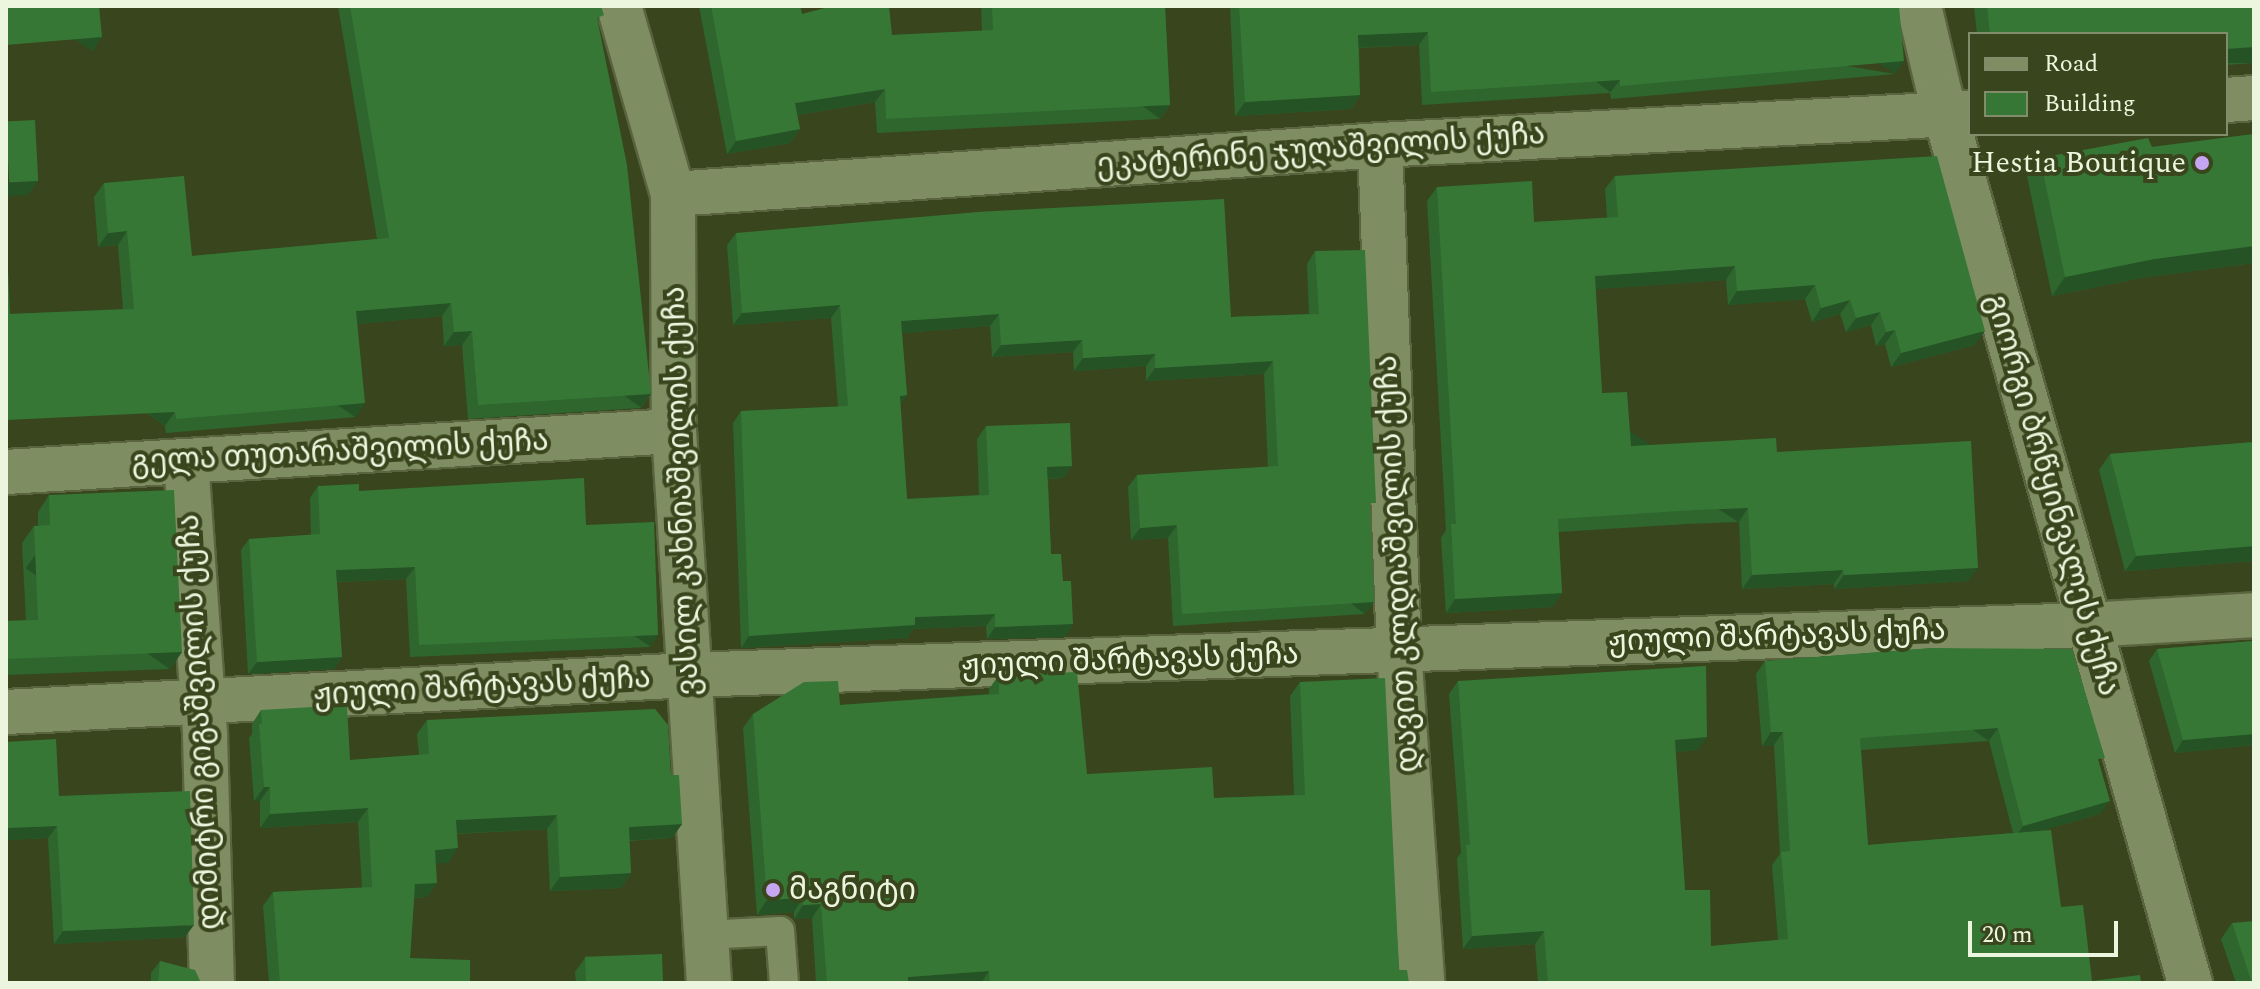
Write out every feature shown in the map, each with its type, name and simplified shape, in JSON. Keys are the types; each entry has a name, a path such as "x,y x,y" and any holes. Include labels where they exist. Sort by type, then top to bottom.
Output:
{"street":[{"name":"ვასილ კახნიაშვილის ქუჩა","path":"619,6 673,194 674,431 709,983"},
{"name":"გიორგი ბრწყინვალეს ქუჩა","path":"1919,6 1958,114 2088,625 2190,983"},
{"path":"2228,100 2254,98"},
{"name":"ეკატერინე ჯუღაშვილის ქუჩა","path":"673,194 1380,145 1958,114"},
{"name":"დავით კლდიაშვილის ქუჩა","path":"1380,145 1399,650 1422,983"},
{"name":"გელა თუთარაშვილის ქუჩა","path":"6,472 674,431"},
{"name":"დიმიტრი გიგაშვილის ქუჩა","path":"186,461 202,703 212,983"},
{"name":"ჟიული შარტავას ქუჩა","path":"6,712 689,675 2088,625 2254,615"}],"lane":[{"path":"706,935 780,931 784,983"}],"building":[{"path":"6,6 99,6 102,37 6,45"},
{"path":"350,6 601,6 604,15 597,18 627,165 651,394 478,405 472,331 454,332 451,303 356,311 365,403 176,419 175,412 6,420 6,224 10,314 134,309 127,231 108,233 104,183 184,176 192,256 389,238"},
{"path":"711,6 800,6 802,14 832,6 889,6 892,35 993,30 992,6 1165,6 1170,105 886,119 885,89 795,103 800,129 736,141"},
{"path":"1239,6 1899,6 1904,61 1620,86 1620,80 1431,92 1428,32 1358,35 1360,95 1245,102"},
{"path":"1987,6 2254,6 2254,47 2228,49 2228,32 1990,32"},
{"path":"35,120 38,181 9,182 6,122"},
{"path":"2254,134 2254,246 2154,259 2065,277 2040,158 2148,138 2152,147"},
{"path":"1937,156 1985,331 1901,353 1895,330 1886,332 1880,312 1856,318 1850,300 1821,308 1815,285 1737,291 1735,266 1595,276 1602,393 1627,392 1631,446 1776,438 1777,452 1971,441 1978,568 1844,575 1843,570 1752,575 1748,508 1696,510 1558,519 1562,593 1455,599 1451,524 1456,524 1437,187 1532,181 1534,222 1618,217 1615,176"},
{"path":"1224,199 1231,317 1319,314 1315,251 1365,250 1376,503 1370,503 1374,602 1182,614 1177,525 1140,528 1137,475 1278,466 1273,361 1155,368 1155,354 1083,358 1082,340 1001,345 999,314 901,321 907,395 900,396 907,499 989,495 986,426 1070,423 1072,466 1047,467 1051,554 1061,554 1063,581 1071,581 1073,624 995,627 995,614 915,617 915,625 749,636 741,411 848,406 840,305 742,313 736,233 978,212"},
{"path":"2254,442 2254,546 2136,556 2110,454"},
{"path":"584,478 586,525 654,522 658,635 419,645 415,567 336,570 342,657 257,662 249,539 320,534 318,486 359,484 359,491"},
{"path":"174,490 182,652 6,659 6,621 38,620 34,526 50,525 49,495"},
{"path":"2254,641 2254,734 2183,740 2157,649"},
{"path":"1933,648 2072,649 2105,758 2098,759 2110,801 2023,826 1998,728 1860,738 1868,845 2051,830 2061,907 2083,905 2092,981 2140,975 2141,983 1548,983 1544,931 1472,936 1466,845 1470,845 1458,681 1706,666 1707,737 1675,740 1685,890 1710,890 1711,946 1788,939 1781,852 1790,851 1783,732 1771,732 1765,661"},
{"path":"1077,672 1087,774 1212,767 1214,798 1305,795 1300,682 1385,678 1399,970 1407,970 1409,983 990,983 989,971 908,977 908,983 827,983 821,904 803,905 803,898 767,900 753,714 804,682 838,681 840,705 999,694 999,675"},
{"path":"347,705 350,760 429,754 427,720 655,709 668,725 671,775 679,775 682,824 629,827 631,873 560,877 557,815 456,820 458,848 435,850 437,883 415,884 410,958 470,960 470,983 280,983 273,892 372,887 368,808 270,814 270,787 264,787 259,724 262,724 261,710"},
{"path":"56,739 59,796 190,791 194,925 63,931 57,826 6,828 6,742"},
{"path":"2254,921 2254,983 2252,983 2232,923"},
{"path":"662,954 663,983 586,983 585,957"},
{"path":"160,961 195,970 201,983 158,983"}],"place":[{"name":"Hestia Boutique","path":"2202,163"},
{"name":"მაგნიტი","path":"773,890"}]}
